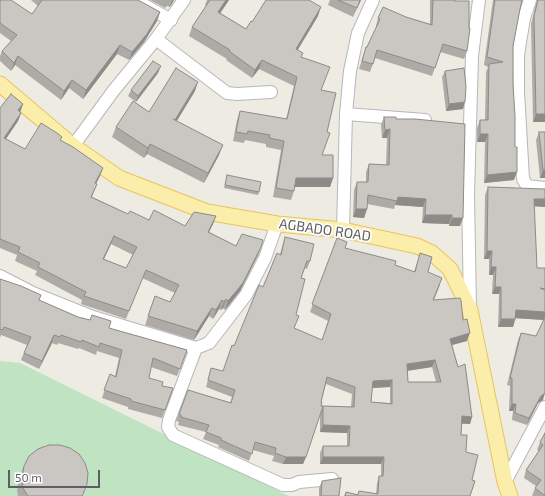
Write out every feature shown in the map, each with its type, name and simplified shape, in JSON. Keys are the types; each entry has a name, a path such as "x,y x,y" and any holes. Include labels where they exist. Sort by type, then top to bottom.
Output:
{"main road":[{"name":"AGBADO ROAD","path":"0,85 73,146 119,178 207,212 277,224 343,230 417,246 432,253 450,269 470,310 508,491"}],"street":[{"path":"135,0 171,20"},
{"path":"73,146 114,90 171,20 184,0"},
{"path":"343,230 346,114 350,71 358,34 373,0"},
{"path":"470,310 468,194 472,56 479,0"},
{"path":"530,0 524,18 518,55 518,92 523,179 528,186 545,188"},
{"path":"156,39 227,93 236,94 271,92"},
{"path":"346,114 434,121"},
{"path":"455,123 470,125"},
{"path":"0,276 33,293 93,316 196,348 208,344 246,295 265,258 277,224"},
{"path":"196,348 169,420 168,426 173,435 283,485 332,479"},
{"path":"508,491 545,407"}],"green space":[{"path":"0,361 20,363 289,496 0,496"}],"building":[{"path":"0,0 11,0 32,14 42,0 138,0 160,12 147,34 132,52 120,45 86,90 72,80 64,91 18,56 14,63 2,51 17,35 0,23"},
{"path":"210,0 226,0 218,12 246,29 266,0 309,0 321,7 296,49 303,53 301,57 330,67 321,90 336,93 327,132 330,133 322,155 333,155 333,178 296,178 294,191 276,188 284,141 269,138 270,135 248,131 247,134 236,132 240,111 287,119 297,77 262,60 255,70 229,51 230,50 192,27"},
{"path":"338,0 360,0 357,8"},
{"path":"433,0 469,1 470,28 467,51 443,44 435,68 377,50 373,64 362,61 366,47 380,19 378,18 383,7 406,17 432,25"},
{"path":"495,0 522,0 513,46 515,147 517,147 517,172 487,175 488,134 480,134 480,120 488,120 489,64 503,62 487,57"},
{"path":"538,0 545,0 545,114 536,114 534,16"},
{"path":"153,61 161,66 138,96 131,90"},
{"path":"176,68 198,82 175,120 173,119 223,145 208,173 150,144 148,148 116,127 133,101 149,112"},
{"path":"464,68 466,86 465,102 449,104 445,71"},
{"path":"11,94 23,104 18,110 21,113 4,138 25,149 41,123 62,137 60,140 73,147 103,168 95,183 97,184 91,197 128,214 130,211 149,220 154,210 185,226 194,212 216,216 208,232 236,246 242,234 263,240 243,283 228,301 226,299 224,302 222,300 216,310 212,308 197,331 148,316 155,296 170,302 179,285 146,270 129,311 84,296 86,292 38,267 40,263 18,252 20,247 0,239 0,108","holes":["114,236 137,247 126,268 103,259"]},
{"path":"384,117 465,124 463,218 452,218 452,215 425,215 426,199 398,197 397,201 368,195 367,209 356,209 357,182 368,182 369,164 389,165 390,129 385,130"},
{"path":"539,132 545,132 545,170 543,170"},
{"path":"227,175 261,182 259,192 225,185"},
{"path":"488,187 545,189 545,199 534,199 537,268 545,268 545,289 540,288 545,290 545,312 516,310 515,319 501,319 501,287 495,287 496,267 491,267 492,251 487,251"},
{"path":"285,237 314,244 310,261 307,261 301,278 305,279 296,315 299,316 294,328 322,340 331,314 312,304 337,238 347,242 345,248 396,261 395,265 415,272 420,253 432,257 428,272 442,278 433,300 460,298 463,320 467,319 470,333 450,339 458,367 465,364 472,417 462,416 461,435 467,435 466,452 478,455 472,480 475,481 470,496 345,496 346,492 358,495 359,491 378,494 379,476 383,476 384,457 323,457 323,446 349,446 350,426 323,425 323,406 306,457 286,457 275,453 276,448 255,442 252,454 206,432 209,425 181,417 179,414 188,390 231,403 235,390 208,380 211,368 223,371 232,345 234,346 259,285 263,287 277,253 281,255","holes":["435,360 441,382 408,382 407,364","327,377 355,387 354,407 321,406","392,380 392,404 371,402 373,381"]},
{"path":"0,279 41,295 39,300 78,317 90,320 92,315 111,321 109,328 187,350 180,369 153,358 149,378 163,382 162,386 173,388 165,410 131,401 131,399 104,390 110,374 116,377 122,350 100,343 99,347 82,340 81,342 61,335 60,337 54,335 42,361 24,353 31,337 4,327 3,330 0,329"},
{"path":"545,317 545,393 541,396 529,418 515,413 516,404 512,404 512,378 510,378 521,333 536,336"},
{"path":"545,433 545,496 535,488 541,480 526,470 543,445 540,442"},
{"path":"49,445 60,445 70,448 79,454 85,463 88,473 87,484 82,496 28,496 23,488 22,477 24,466 29,456 38,449"},
{"path":"341,478 339,496 321,496 322,481"}]}
